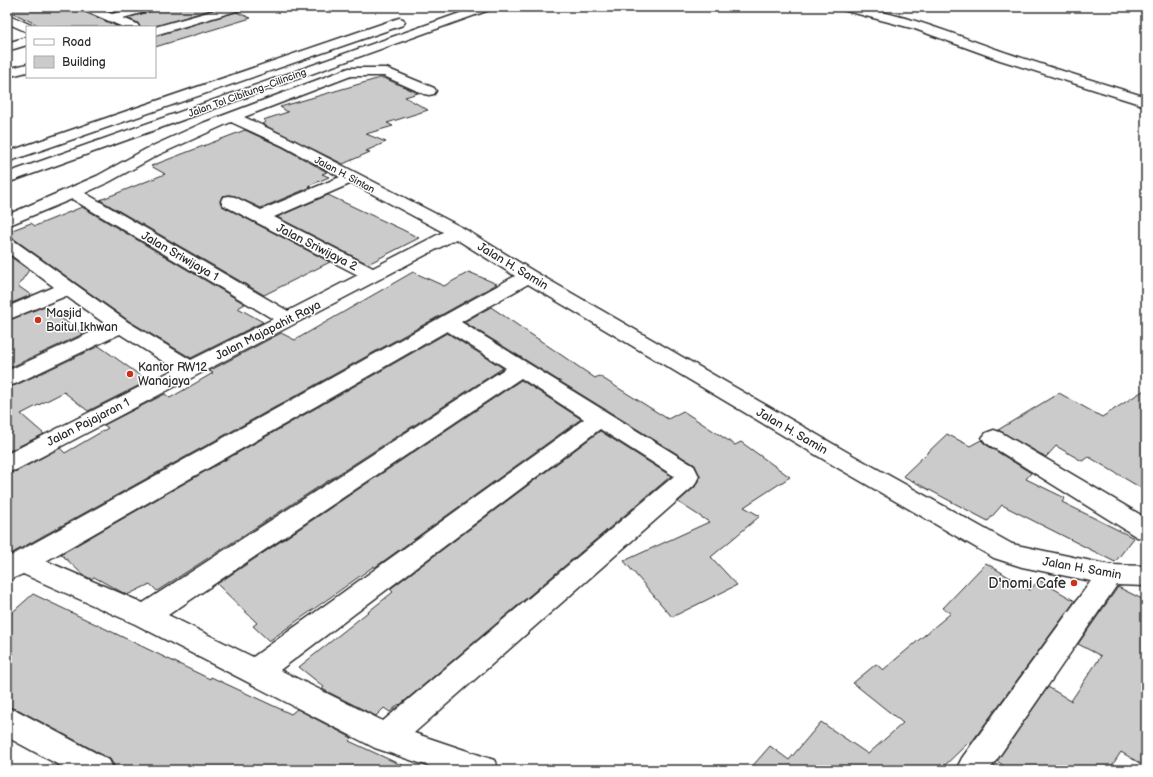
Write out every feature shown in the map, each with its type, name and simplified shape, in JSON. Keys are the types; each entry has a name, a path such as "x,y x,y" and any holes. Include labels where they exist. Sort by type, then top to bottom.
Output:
{"main road":[{"path":"85,7 131,26"},
{"path":"111,18 151,7"},
{"path":"156,31 239,7"},
{"name":"Jalan Tol Cibitung–Cilincing","path":"7,178 488,7"},
{"path":"843,7 918,26 1005,57 1146,102"},
{"name":"Jalan Tol Cibitung–Cilincing","path":"7,158 414,17"},
{"path":"10,21 26,28"},
{"path":"7,47 26,41"},
{"path":"7,73 26,68"},
{"path":"7,221 103,179 152,152 231,117 349,72 386,72 428,91"},
{"name":"Jalan H. Sintan","path":"231,117 288,143 344,180 453,235"},
{"name":"Jalan Sriwijaya 2","path":"260,217 344,180"},
{"name":"Jalan Sriwijaya 1","path":"72,192 289,320"},
{"name":"Jalan Sriwijaya 2","path":"229,201 374,276"},
{"name":"Jalan H. Samin","path":"453,235 528,276 846,462 1003,551 1022,557 1110,575 1146,576"},
{"name":"Jalan Majapahit Raya","path":"190,369 289,320 453,235"},
{"path":"10,250 68,288 121,326 190,369"},
{"path":"15,567 528,276"},
{"path":"7,314 68,288"},
{"path":"386,738 686,478 687,474 447,322"},
{"path":"7,379 121,326"},
{"path":"145,616 521,368"},
{"name":"Jalan Pajajaran 1","path":"7,464 190,369"},
{"path":"255,672 600,418"},
{"path":"994,438 1146,530"},
{"path":"15,567 145,616 386,738 483,770"},
{"path":"976,770 973,768 1110,575"},
{"path":"7,721 98,770"}],"building":[{"path":"7,7 78,7 80,10 117,26 40,26 7,10"},
{"path":"99,7 132,7 112,12"},
{"path":"158,7 220,7 156,26 140,26 138,23 127,18 155,10"},
{"path":"236,12 251,18 156,47 156,36"},
{"path":"384,78 418,93 405,97 428,110 387,123 393,126 366,134 386,142 366,151 370,152 343,164 262,124 266,122 263,120 288,112 280,107"},
{"path":"245,130 282,147 327,172 322,174 329,177 308,186 311,187 261,208 235,196 222,196 220,202 222,206 330,262 264,295 100,200 165,174 151,166"},
{"path":"328,195 419,238 368,264 277,217"},
{"path":"82,207 245,304 238,308 263,322 191,358 129,321 14,239 7,238 7,232 31,223 35,226"},
{"path":"7,254 29,270 18,286 31,295 7,305"},
{"path":"413,272 444,286 469,272 497,284 7,556 7,473 17,471 60,448 65,453 108,428 104,425 165,394 170,398 213,373 209,371 281,333 295,340"},
{"path":"45,306 83,334 7,369 7,321"},
{"path":"491,307 595,378 599,376 668,419 683,411 735,445 741,442 790,477 744,507 760,516 711,557 737,585 672,617 624,561 709,522 678,502 695,487 700,477 695,465 464,322"},
{"path":"447,333 503,368 157,591 150,584 127,595 94,577 91,579 83,575 61,554"},
{"path":"99,346 148,381 88,411 64,392 21,414 44,434 7,452 7,387 16,385"},
{"path":"521,380 581,419 374,568 374,566 269,641 253,626 257,623 217,584"},
{"path":"1146,389 1146,491 1089,457 1082,461 1056,446 1046,457 998,430 1059,393 1102,417"},
{"path":"600,431 671,476 400,705 399,704 390,712 384,708 376,716 322,689 324,687 299,667 393,592 390,589"},
{"path":"947,434 970,446 981,440 1031,473 1026,479 1065,498 1062,502 1134,538 1115,562 1002,505 988,521 903,476"},
{"path":"986,563 1030,590 1039,580 1075,601 971,743 969,742 940,770 749,770 770,746 789,760 821,722 868,754 903,723 853,683 876,664 883,670 951,613 943,608"},
{"path":"1118,587 1146,601 1146,767 1121,752 1109,770 1010,770 997,761 1048,687 1071,701 1101,656 1078,644"},
{"path":"33,594 210,679 211,677 291,714 297,709 352,738 349,741 412,770 117,770 110,759 19,710 7,707 7,617"}],"place":[{"name":"Masjid Baitul Ikhwan","path":"38,320"},
{"name":"Kantor RW12 Wanajaya","path":"130,374"},
{"name":"D'nomi Cafe","path":"1074,583"}]}
